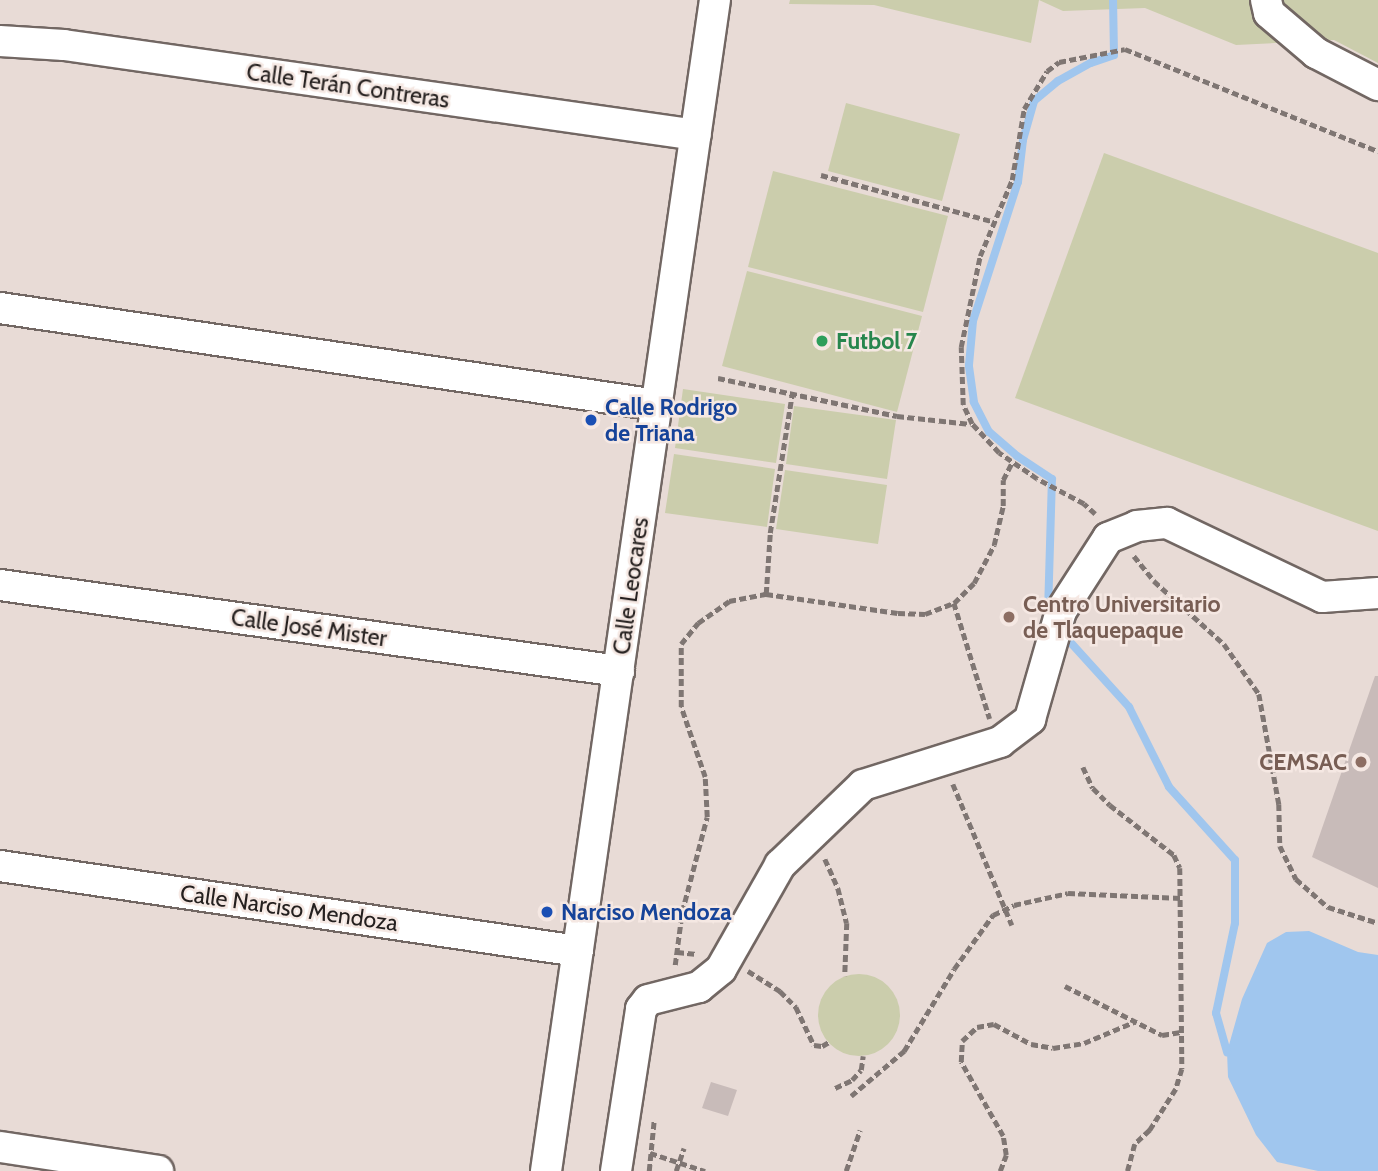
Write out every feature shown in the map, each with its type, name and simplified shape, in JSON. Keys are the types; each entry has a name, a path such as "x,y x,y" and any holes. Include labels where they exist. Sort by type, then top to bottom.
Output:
{"street":[{"name":"Calle Leocares","path":"547,1171 715,0"},
{"path":"1266,0 1269,13 1316,53 1378,85"},
{"name":"Calle Terán Contreras","path":"0,41 64,45 696,135"},
{"path":"0,309 657,405"},
{"path":"616,1171 641,1009 648,1000 698,987 721,969 780,865 863,785 997,743 1030,719 1061,611 1108,538 1137,526 1167,523 1322,597 1378,593"},
{"name":"Calle José Mister","path":"0,585 619,671"},
{"name":"Calle Narciso Mendoza","path":"0,866 578,951"},
{"path":"0,1147 158,1171"}],"path":[{"path":"1068,496 1037,480 1012,462 972,424 963,405 961,347 980,256 992,221 1012,180 1024,109 1033,89 1048,71 1059,62 1125,48 1378,151"},
{"path":"821,175 992,221"},
{"path":"718,378 897,416 972,424"},
{"path":"765,594 770,533 792,394"},
{"path":"829,1042 822,1046 814,1045 796,1007 780,991 726,961 677,952 688,887 707,817 705,777 681,707 681,644 698,623 729,601 765,594 856,609 925,614 954,603 974,583 994,545 1003,506 1003,480 1012,462"},
{"path":"1118,534 1154,582 1224,644 1259,694 1279,804 1280,846 1296,879 1328,907 1378,923"},
{"path":"954,603 997,743"},
{"path":"942,760 1012,925"},
{"path":"1083,767 1093,788 1110,805 1174,855 1180,868 1182,1069 1176,1089 1150,1130 1135,1144 1128,1171"},
{"path":"814,832 838,888 847,923 845,976"},
{"path":"851,1096 904,1051 968,949 993,915 1005,909 1068,893 1181,898"},
{"path":"1065,986 1162,1035 1181,1032"},
{"path":"1000,1171 1006,1155 1003,1136 961,1062 962,1041 977,1027 994,1024 1031,1044 1053,1048 1084,1043 1136,1021"},
{"path":"835,1088 852,1080 861,1070 863,1056"},
{"path":"846,1171 860,1130"},
{"path":"676,1171 684,1149"},
{"path":"650,1153 705,1171"}],"green space":[{"path":"790,0 1039,0 1031,43 874,5 789,4"},
{"path":"1039,0 1378,0 1378,63 1334,40 1236,45 1145,8 1063,11"},
{"path":"846,103 960,134 942,201 828,171"},
{"path":"1104,153 1378,253 1378,531 1015,398"},
{"name":"Futbol 7","path":"773,171 948,216 923,312 748,267"},
{"name":"Futbol 7","path":"747,271 922,316 897,412 722,366"},
{"path":"683,389 785,404 776,463 675,448"},
{"path":"794,406 896,420 887,479 786,464"},
{"path":"674,454 775,469 767,527 665,513"},
{"path":"785,470 887,485 878,544 776,529"},
{"path":"859,974 875,977 888,986 897,999 900,1015 897,1031 888,1044 875,1053 859,1056 843,1053 830,1044 821,1031 818,1015 821,999 830,986 843,977"}],"water":[{"path":"1309,931 1358,952 1378,955 1378,1171 1318,1171 1277,1162 1256,1135 1228,1077 1227,1052 1242,999 1267,943 1286,932"}],"building":[{"name":"CEMSAC","path":"1375,676 1378,676 1378,888 1312,857"},
{"path":"711,1082 737,1090 728,1116 702,1108"}],"waterway":[{"path":"1048,612 1052,479 1017,456 989,432 974,402 969,365 973,321 1018,182 1023,140 1034,101 1058,81 1091,63 1114,55 1113,0"},
{"path":"1062,633 1129,707 1169,787 1235,860 1235,923 1216,1013 1227,1052"}],"place":[{"name":"Futbol 7","path":"822,341"},
{"name":"Calle Rodrigo de Triana","path":"591,420"},
{"name":"Centro Universitario de Tlaquepaque","path":"1009,617"},
{"name":"CEMSAC","path":"1361,762"},
{"name":"Narciso Mendoza","path":"547,912"}]}
